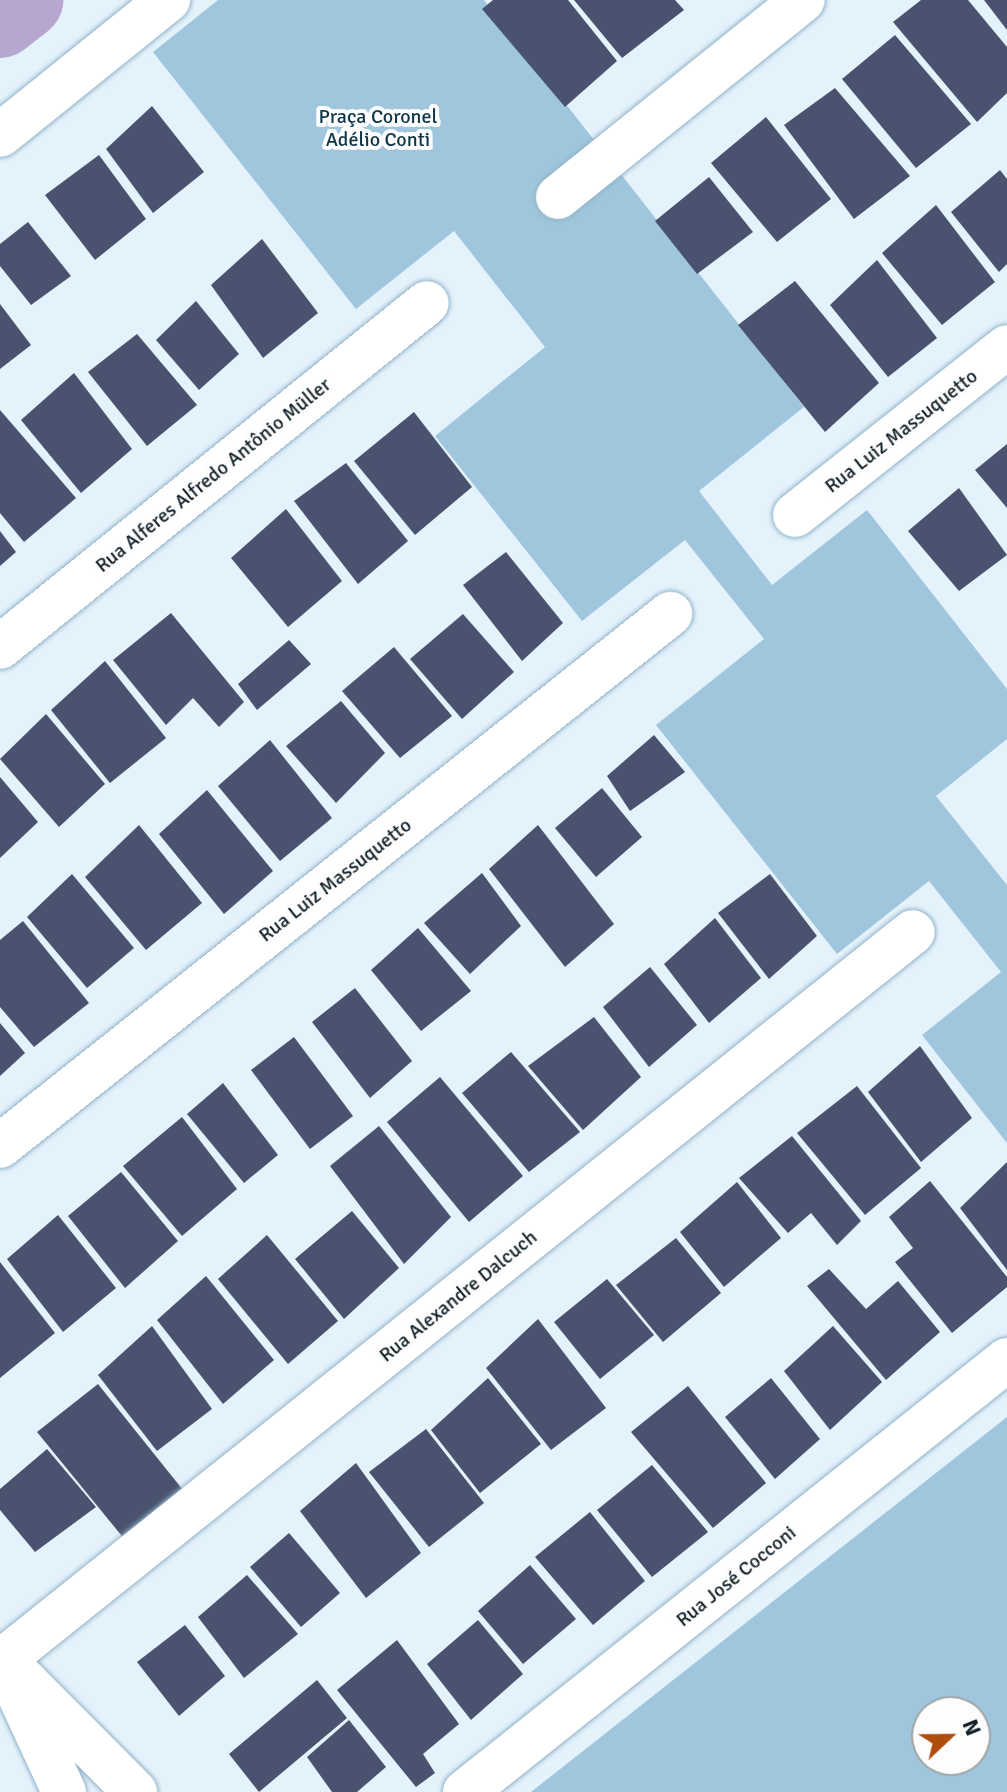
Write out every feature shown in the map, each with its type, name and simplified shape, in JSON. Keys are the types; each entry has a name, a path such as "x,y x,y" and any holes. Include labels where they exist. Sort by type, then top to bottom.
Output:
{"street":[{"path":"0,135 168,0"},
{"path":"558,197 803,0"},
{"name":"Rua Alferes Alfredo Antônio Müller","path":"0,647 427,303"},
{"name":"Rua Luiz Massuquetto","path":"795,515 1007,347"},
{"name":"Rua Luiz Massuquetto","path":"0,1146 670,614"},
{"name":"Rua Alexandre Dalcuch","path":"2,1658 913,932"},
{"name":"Rua José Cocconi","path":"465,1792 1007,1360"},
{"path":"2,1658 64,1792"},
{"path":"2,1658 135,1792"}],"green space":[{"name":"Praça Coronel Adélio Conti","path":"218,0 484,0 804,407 699,491 772,585 867,510 1007,689 1007,739 936,796 1007,885 1007,1143 922,1035 1001,972 929,881 837,954 656,725 764,639 685,540 582,621 435,436 545,347 454,231 356,309 153,52"},
{"path":"1007,1417 1007,1792 531,1792"}],"building":[{"path":"493,0 568,0 617,61 565,107 482,9"},
{"path":"574,0 675,0 684,10 622,58"},
{"path":"921,0 968,0 1007,47 1007,93 977,122 893,22"},
{"path":"984,0 1007,0 1007,30"},
{"path":"895,35 971,124 916,168 842,79"},
{"path":"835,88 910,176 854,219 784,125"},
{"path":"152,106 204,172 153,213 106,149"},
{"path":"766,117 831,199 777,242 711,163"},
{"path":"99,155 146,219 95,260 45,195"},
{"path":"1000,170 1007,179 1007,264 999,272 951,212"},
{"path":"709,177 753,232 697,274 655,221"},
{"path":"936,205 995,282 942,325 882,253"},
{"path":"28,222 71,276 31,305 0,266 0,244"},
{"path":"262,239 318,313 263,358 211,285"},
{"path":"877,260 937,338 888,377 830,305"},
{"path":"795,281 879,383 825,432 738,325"},
{"path":"196,301 239,354 199,390 156,340"},
{"path":"0,304 31,345 0,369"},
{"path":"137,334 197,405 147,446 88,372"},
{"path":"74,373 132,449 81,493 21,420"},
{"path":"0,410 76,498 24,542 0,513"},
{"path":"414,412 472,487 415,535 354,461"},
{"path":"1007,444 1007,508 975,470"},
{"path":"346,463 408,541 358,584 294,501"},
{"path":"959,488 1007,555 959,591 908,531"},
{"path":"286,509 342,581 288,627 231,558"},
{"path":"0,531 16,552 0,566"},
{"path":"506,552 563,623 522,661 463,585"},
{"path":"171,613 244,702 219,727 193,698 166,725 113,660"},
{"path":"463,614 514,672 462,719 410,659"},
{"path":"289,640 311,664 257,710 238,684"},
{"path":"394,647 452,716 400,758 342,691"},
{"path":"105,661 166,738 110,783 51,710"},
{"path":"341,701 385,753 336,803 286,746"},
{"path":"46,714 105,784 59,827 0,759"},
{"path":"654,735 685,772 630,811 607,776"},
{"path":"270,740 332,818 280,861 218,786"},
{"path":"0,777 38,822 0,858"},
{"path":"602,788 642,837 596,877 555,828"},
{"path":"207,790 273,871 224,914 159,834"},
{"path":"139,825 202,903 146,950 85,877"},
{"path":"538,825 614,924 565,967 489,869"},
{"path":"482,873 521,926 470,974 424,923"},
{"path":"72,874 134,948 87,988 27,917"},
{"path":"770,874 817,936 769,979 718,913"},
{"path":"715,918 761,978 709,1023 664,964"},
{"path":"23,921 89,1003 34,1047 0,1007 0,940"},
{"path":"418,928 471,991 421,1031 371,970"},
{"path":"650,967 697,1025 649,1067 603,1007"},
{"path":"355,988 412,1061 370,1098 312,1022"},
{"path":"594,1017 641,1077 583,1130 528,1066"},
{"path":"0,1023 25,1053 0,1076"},
{"path":"294,1037 353,1116 310,1149 251,1070"},
{"path":"920,1046 972,1118 921,1162 868,1092"},
{"path":"511,1052 580,1132 529,1172 462,1093"},
{"path":"440,1077 523,1176 469,1222 387,1122"},
{"path":"223,1083 278,1155 244,1183 187,1114"},
{"path":"857,1086 921,1168 865,1215 797,1133"},
{"path":"182,1117 237,1189 182,1236 123,1166"},
{"path":"379,1126 451,1217 404,1264 330,1166"},
{"path":"792,1136 861,1221 837,1245 811,1213 788,1233 739,1178"},
{"path":"1007,1162 1007,1270 960,1208"},
{"path":"121,1172 178,1241 125,1288 68,1216"},
{"path":"930,1181 1007,1277 1007,1287 952,1333 895,1262 913,1248 889,1217"},
{"path":"737,1182 781,1238 724,1287 680,1232"},
{"path":"352,1211 399,1268 344,1319 295,1259"},
{"path":"58,1215 116,1288 63,1332 7,1259"},
{"path":"267,1235 338,1321 288,1364 218,1279"},
{"path":"676,1238 721,1293 663,1342 616,1285"},
{"path":"0,1262 55,1333 0,1378"},
{"path":"829,1269 866,1309 898,1281 940,1332 886,1380 807,1286"},
{"path":"206,1276 274,1360 223,1404 157,1320"},
{"path":"607,1279 654,1335 600,1379 554,1322"},
{"path":"538,1319 606,1408 551,1450 486,1368"},
{"path":"152,1326 212,1409 157,1451 98,1375"},
{"path":"833,1326 882,1382 830,1430 784,1371"},
{"path":"488,1378 541,1444 480,1493 431,1430"},
{"path":"771,1378 820,1439 775,1479 725,1417"},
{"path":"98,1384 187,1495 130,1546 37,1432"},
{"path":"688,1386 766,1483 713,1528 631,1432"},
{"path":"426,1429 484,1503 429,1547 369,1472"},
{"path":"47,1449 96,1507 35,1552 0,1510 0,1489"},
{"path":"356,1463 421,1553 366,1598 300,1511"},
{"path":"652,1465 708,1532 652,1577 597,1510"},
{"path":"590,1512 645,1581 593,1625 535,1557"},
{"path":"289,1533 340,1593 301,1627 250,1567"},
{"path":"530,1565 576,1619 523,1664 478,1611"},
{"path":"247,1575 298,1634 244,1678 198,1617"},
{"path":"478,1620 523,1674 471,1720 427,1664"},
{"path":"185,1625 225,1676 179,1716 137,1662"},
{"path":"397,1640 459,1724 423,1754 435,1773 416,1787 337,1690"},
{"path":"317,1680 347,1718 259,1792 229,1754"},
{"path":"349,1720 386,1767 357,1792 332,1792 307,1757"}],"waterway":[{"path":"0,19 24,0"}]}
